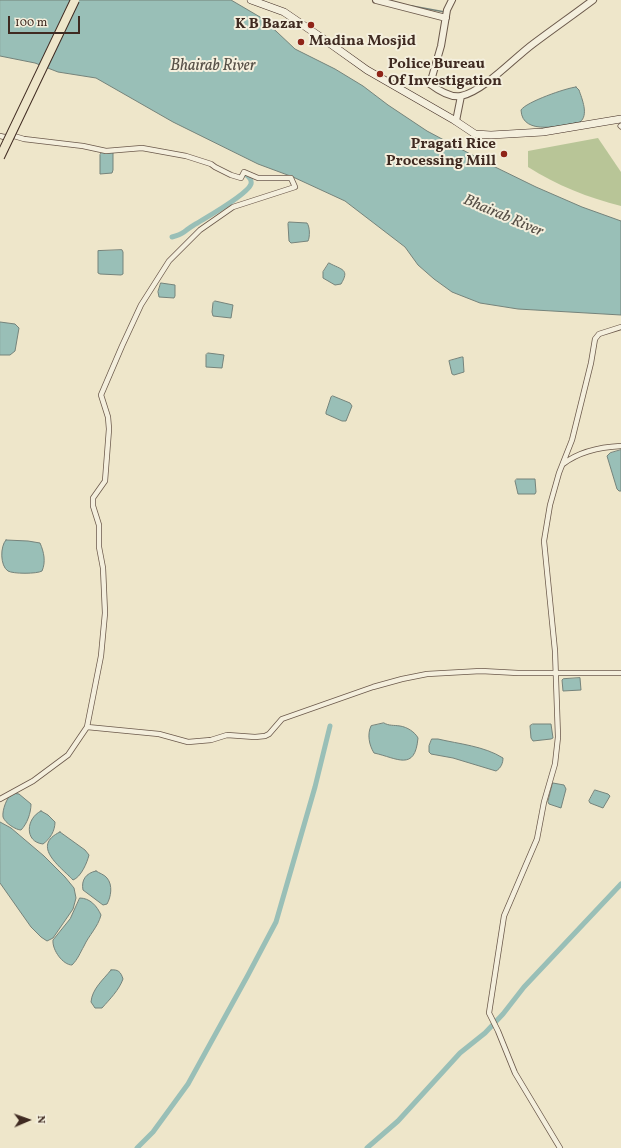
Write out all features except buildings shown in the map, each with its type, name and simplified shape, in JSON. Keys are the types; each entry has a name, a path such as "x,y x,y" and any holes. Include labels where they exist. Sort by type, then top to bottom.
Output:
{"highway":[{"path":"0,157 75,0"}],"main road":[{"path":"251,0 284,12 367,70 456,121 475,134 491,135 543,132 621,119"}],"street":[{"path":"376,0 446,18"},
{"path":"452,0 447,10 441,46 430,84 451,96 461,96 475,90 493,78 532,44 593,0"},
{"path":"456,121 461,96"},
{"path":"0,136 14,136 24,139 84,146 106,151 142,148 186,156 211,164 231,175 241,178 245,172 258,178 291,178 295,187 233,207 200,230 169,261 141,305 101,395 108,417 109,429 105,481 93,498 93,506 99,525 105,613 101,656 87,727 68,755 33,781 0,799"},
{"path":"560,1148 515,1073 489,1013 504,916 537,839 544,802 555,764 558,737 555,673 544,541 550,505 562,465 572,440 591,363 595,339 599,334 621,327"},
{"path":"562,465 571,458 586,451 621,446"},
{"path":"87,727 160,734 188,742 211,740 227,735 255,738 269,734 282,719 373,688 420,675 481,671 518,673 621,673"}],"green space":[{"path":"598,138 621,172 621,206 573,190 550,180 528,167 528,151"}],"water":[{"name":"Bhairab River","path":"0,0 231,0 260,17 295,49 335,69 363,86 427,131 536,187 582,207 621,221 621,315 518,309 480,303 452,292 418,265 405,247 345,201 293,177 258,164 173,122 96,78 58,72 35,63 0,56"},
{"path":"576,87 579,90 584,107 583,119 580,122 555,127 545,127 528,124 523,118 521,110 530,103"},
{"path":"102,152 113,152 112,173 100,174 100,155"},
{"path":"289,222 307,223 309,227 308,241 291,243 289,241"},
{"path":"122,250 123,274 98,273 98,251"},
{"path":"329,263 343,270 345,273 341,284 335,285 323,278 323,272"},
{"path":"161,283 175,285 174,298 159,297 158,292"},
{"path":"215,301 233,305 231,318 213,316 213,303"},
{"path":"0,322 15,324 19,328 15,351 10,355 0,355"},
{"path":"208,353 224,355 222,368 206,367 206,355"},
{"path":"463,357 464,372 454,375 452,374 449,361"},
{"path":"333,396 350,403 352,406 346,421 342,421 326,414 331,397"},
{"path":"621,450 621,491 619,491 617,489 607,456 610,453"},
{"path":"517,479 535,479 535,494 518,494 515,481"},
{"path":"6,540 40,543 44,557 42,571 35,573 15,573 8,571 3,565 2,561 2,551"},
{"path":"580,678 581,690 563,691 563,679"},
{"path":"384,723 405,727 417,736 416,749 409,759 397,759 374,753 369,740 371,726"},
{"path":"533,724 551,724 553,738 533,741 531,738 530,726"},
{"path":"432,739 480,748 503,758 502,764 496,771 453,758 431,754 429,752 429,746"},
{"path":"553,783 564,785 566,789 561,808 549,804 548,802"},
{"path":"595,790 610,796 603,808 590,803 589,801"},
{"path":"12,793 19,794 31,804 28,818 21,830 11,826 3,817 5,804 8,797"},
{"path":"41,811 55,822 52,834 43,844 33,839 30,835 29,829 32,819"},
{"path":"0,822 11,828 44,856 74,888 76,898 73,909 53,938 47,941 31,927 0,883"},
{"path":"60,832 85,850 89,855 81,873 73,880 56,863 48,850 48,844 51,838"},
{"path":"96,871 106,877 111,887 110,898 107,904 103,905 83,890 83,883 87,875"},
{"path":"80,898 87,899 93,903 101,915 96,927 72,965 62,960 54,948 53,940 70,919"},
{"path":"111,970 116,970 119,972 123,979 117,991 102,1008 95,1008 91,1002 93,993"}],"waterway":[{"path":"412,6 445,12"},
{"path":"172,237 182,233 225,206 248,189 251,184 251,179 245,174"},
{"path":"137,1148 153,1132 188,1084 276,922 315,787 330,726"},
{"path":"367,1148 398,1121 460,1053 485,1033 503,1014 524,987 621,884"}],"place":[{"name":"K B Bazar","path":"311,25"},
{"name":"Madina Mosjid","path":"301,42"},
{"name":"Police Bureau Of Investigation","path":"380,74"},
{"name":"Pragati Rice Processing Mill","path":"504,154"}]}
